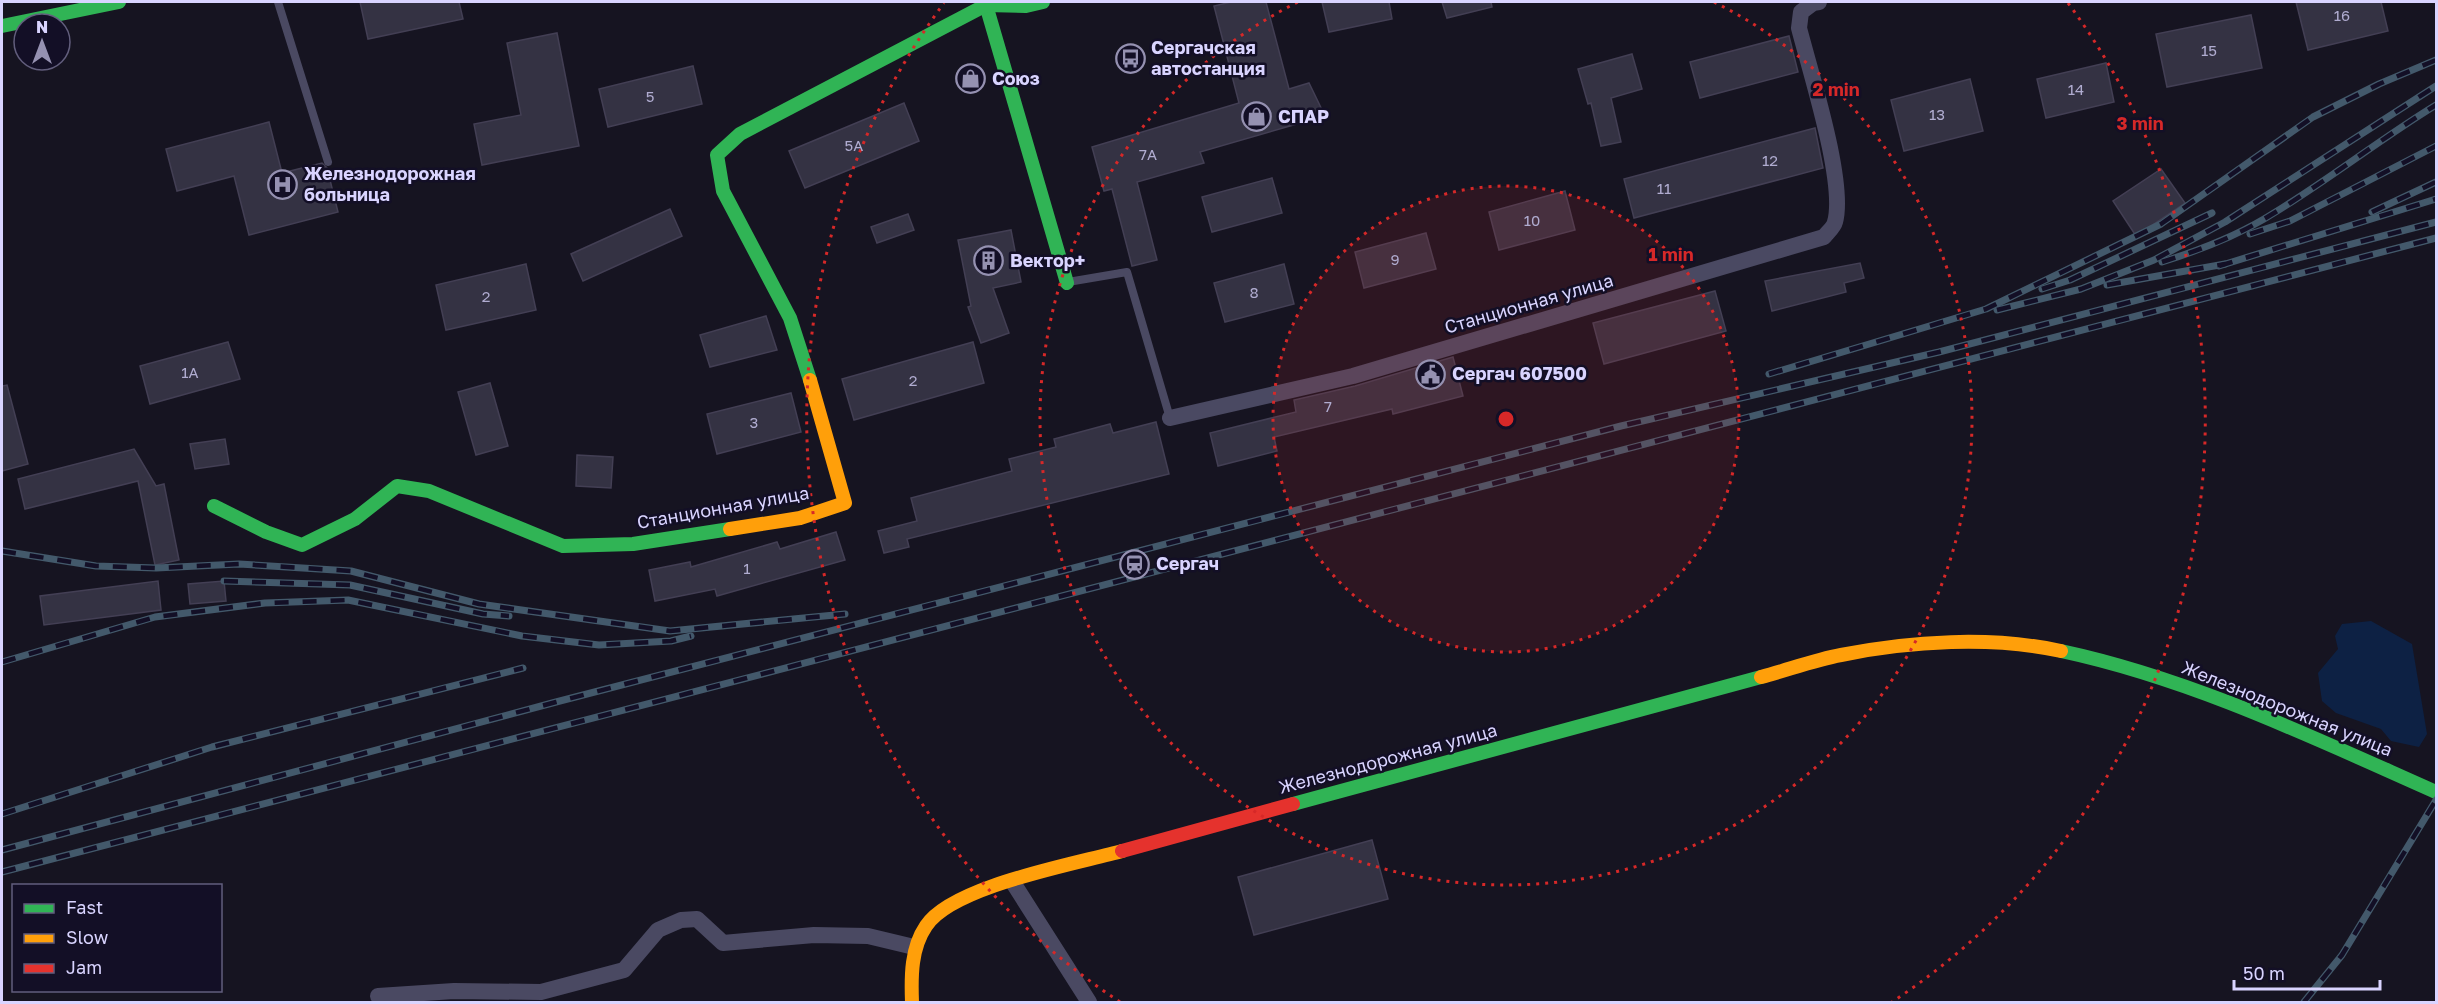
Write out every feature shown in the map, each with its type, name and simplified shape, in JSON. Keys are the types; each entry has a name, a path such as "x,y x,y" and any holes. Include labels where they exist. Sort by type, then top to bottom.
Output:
{"street":[{"path":"2,26 119,2"},
{"path":"1043,2 1026,6 984,3 1067,283"},
{"name":"Станционная улица","path":"1170,418 1353,376 1824,237 1835,224 1836,191 1830,150 1799,28 1801,12 1813,3 1819,2"},
{"name":"Станционная улица","path":"214,506 266,532 302,545 355,519 397,486 429,491 562,546 633,544 800,518 845,503 821,412 790,318 723,191 717,155 740,134 984,3"},
{"name":"Железнодорожная улица","path":"914,947 925,928 945,906 990,887 1841,655 1909,644 1968,642 2033,646 2086,657 2211,695 2436,792"},
{"path":"1012,881 1089,1002"},
{"path":"378,996 454,991 541,992 624,970 658,930 681,920 697,919 723,943 814,935 868,936 914,947 912,1002"}],"lane":[{"path":"278,2 328,162"},
{"path":"1067,283 1127,272 1170,418"}],"water":[{"path":"2371,621 2412,644 2427,734 2419,747 2391,741 2381,729 2336,713 2322,701 2318,673 2338,649 2335,636 2342,624"}],"building":[{"path":"360,2 459,2 463,19 368,39"},
{"path":"1231,2 1266,2 1289,89 1309,83 1325,116 1200,152 1204,163 1137,182 1157,260 1132,266 1112,189 1104,191 1092,147 1239,103 1214,6"},
{"path":"1322,2 1389,2 1392,19 1329,32"},
{"path":"1442,2 1491,2 1492,7 1447,18"},
{"path":"2296,2 2381,2 2388,31 2308,50"},
{"path":"2251,15 2262,68 2167,87 2156,34"},
{"path":"557,33 579,146 482,165 474,124 521,115 507,43"},
{"path":"1789,36 1798,72 1700,98 1690,62"},
{"path":"1632,54 1642,89 1611,98 1621,142 1601,146 1591,103 1588,104 1578,69"},
{"path":"2106,63 2114,102 2046,118 2037,79"},
{"path":"693,66 702,104 608,127 599,89"},
{"path":"1970,79 1983,131 1904,151 1891,100"},
{"path":"904,103 919,141 805,188 789,151"},
{"name":"Железнодорожная больница","path":"269,122 282,173 322,163 327,168 338,212 249,235 234,176 177,191 166,149"},
{"path":"1815,128 1823,168 1634,218 1624,179"},
{"path":"2161,169 2185,203 2136,236 2113,201"},
{"path":"1272,178 1282,213 1212,232 1202,197"},
{"path":"1565,191 1575,230 1499,250 1489,212"},
{"path":"670,209 682,236 583,281 571,254"},
{"path":"908,214 914,230 877,243 871,227"},
{"name":"Вектор+","path":"1011,230 1021,282 993,288 1009,333 981,343 968,307 971,306 958,240"},
{"path":"1426,233 1436,269 1364,288 1355,252"},
{"path":"1860,263 1864,278 1844,283 1846,292 1772,311 1765,281"},
{"path":"526,264 536,310 446,330 436,285"},
{"path":"1284,264 1294,304 1225,322 1214,283"},
{"path":"1715,291 1726,331 1604,364 1593,323"},
{"path":"766,316 777,350 710,367 700,335"},
{"path":"228,342 240,379 150,404 140,366"},
{"path":"973,342 984,383 854,420 842,379"},
{"path":"1453,357 1463,396 1393,414 1392,409 1274,437 1277,451 1218,466 1210,433 1296,412 1294,400 1355,386"},
{"path":"490,383 508,446 476,455 458,392"},
{"path":"7,385 28,464 2,471 2,386"},
{"path":"791,393 801,432 717,454 707,414"},
{"path":"1156,422 1169,474 907,539 909,547 884,553 878,531 917,521 911,498 1012,471 1009,459 1056,447 1054,439 1110,424 1113,433"},
{"path":"225,439 229,464 195,469 190,444"},
{"path":"134,449 156,486 164,484 179,560 155,565 138,481 25,509 18,479"},
{"path":"577,455 613,457 611,488 576,486"},
{"path":"836,532 845,560 717,596 715,589 655,601 649,570 690,562 691,567 777,542 780,549"},
{"path":"158,581 161,610 44,625 40,596"},
{"path":"224,581 226,601 190,604 188,584"},
{"path":"1372,840 1388,899 1254,935 1238,877"}],"railway":[{"path":"1769,374 1986,309 2161,224 2313,117 2379,84 2436,60"},
{"path":"1997,310 2081,289 2154,260 2225,222 2436,86"},
{"path":"2162,262 2214,243 2264,219 2436,105"},
{"path":"2250,234 2290,221 2436,146"},
{"path":"2372,212 2436,182"},
{"path":"2219,266 2436,199"},
{"path":"2042,289 2070,280 2212,213"},
{"path":"2,850 556,702 1621,426 1939,352 2436,222"},
{"path":"2,872 2436,238"},
{"path":"2107,285 2225,264"},
{"path":"2,551 96,566 156,568 239,564 351,571 479,604 670,631 845,614"},
{"path":"224,581 350,585 483,614 509,616"},
{"path":"2,662 155,617 265,603 348,600 522,636 599,645 671,641 691,636"},
{"path":"2,814 212,747 523,668"},
{"path":"2304,1002 2342,955 2436,800"}],"traffic: fast":[{"path":"2,26 119,2"},
{"path":"982,2 986,5 1067,283"},
{"path":"810,380 790,318 723,191 717,155 740,134 986,5 1026,6 1043,2"},
{"path":"214,506 266,532 302,545 355,519 397,486 429,491 563,546 633,544 730,529"},
{"path":"2061,651 2158,677 2205,694 2298,731 2436,792"},
{"path":"1293,804 1761,677"}],"traffic: slow":[{"path":"730,529 800,518 845,503 810,380"},
{"path":"1761,677 1841,655 1895,646 1979,642 2035,646 2061,651"},
{"path":"912,1002 912,972 917,944 926,926 940,912 961,899 1016,878 1122,851"}],"traffic: jam":[{"path":"1122,851 1293,804"}],"place":[{"name":"Сергачская автостанция","path":"1130,58"},
{"name":"Союз","path":"971,79"},
{"name":"СПАР","path":"1257,117"},
{"name":"Железнодорожная больница","path":"283,184"},
{"name":"Вектор+","path":"989,261"},
{"name":"Сергач 607500","path":"1431,374"},
{"name":"Сергач","path":"1135,564"}]}
